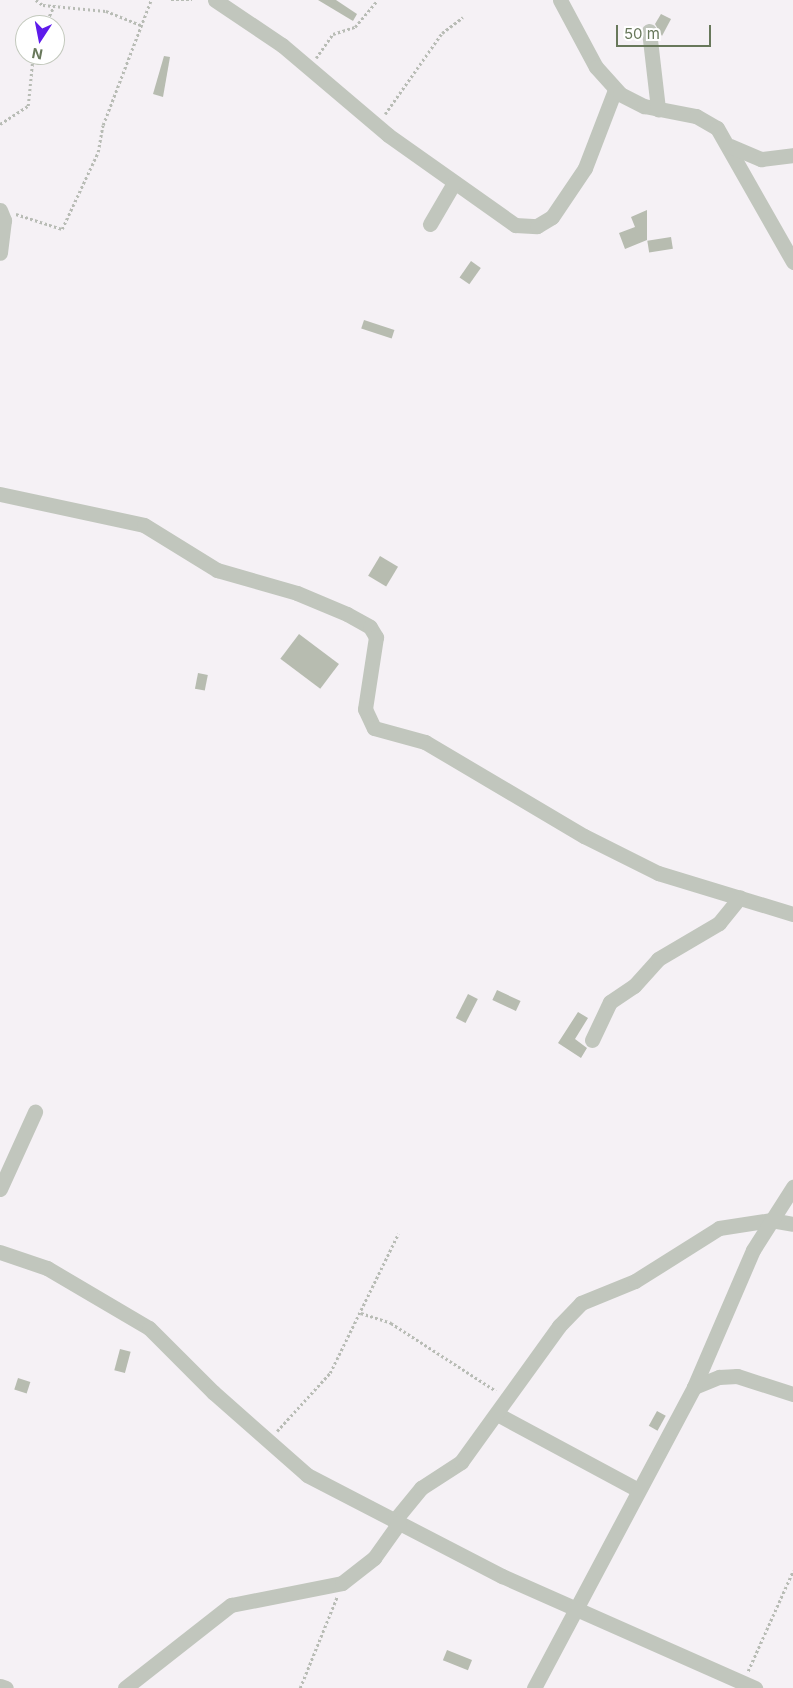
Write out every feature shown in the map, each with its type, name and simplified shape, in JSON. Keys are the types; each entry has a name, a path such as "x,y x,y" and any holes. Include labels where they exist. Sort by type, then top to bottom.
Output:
{"street":[{"path":"216,0 308,69 376,125 454,183 515,225 537,226 552,217 585,168 615,90"},
{"path":"560,0 596,67 615,90 658,109 705,120 730,146 793,262"},
{"path":"649,31 658,109"},
{"path":"730,146 761,159 793,155"},
{"path":"430,224 454,183"},
{"path":"0,253 4,211"},
{"path":"0,494 144,525 217,570 297,593 361,622 376,638 365,709 374,728 425,742 635,863 793,914"},
{"path":"592,1040 610,1002 634,986 658,958 719,923 740,897"},
{"path":"0,1189 35,1112"},
{"path":"534,1688 578,1609 636,1489 694,1387 753,1250 793,1187"},
{"path":"125,1688 231,1605 340,1584 365,1568 421,1488 460,1462 497,1414 559,1326 581,1303 635,1281 719,1228 771,1220 793,1224"},
{"path":"0,1252 47,1268 149,1328 270,1443 307,1475 397,1522 578,1609 749,1685"},
{"path":"694,1387 719,1377 737,1376 793,1394"},
{"path":"497,1414 636,1489"},
{"path":"0,1686 6,1688"}],"path":[{"path":"36,0 54,6 106,11 140,25"},
{"path":"4,211 62,229 98,152 140,25 151,0"},
{"path":"171,0 192,0"},
{"path":"308,69 333,34 355,27 378,0"},
{"path":"50,15 54,6"},
{"path":"376,125 442,33 463,17"},
{"path":"0,124 28,106 32,65"},
{"path":"270,1443 287,1416 330,1373 398,1234"},
{"path":"360,1313 391,1323 508,1398"},
{"path":"749,1685 793,1571"},
{"path":"300,1688 340,1584"}],"building":[{"path":"318,0 336,0 357,14 353,21"},
{"path":"661,14 671,19 662,36 655,24"},
{"path":"164,56 170,57 163,97 153,94"},
{"path":"647,210 647,240 625,249 619,233 635,227 631,217"},
{"path":"671,237 673,249 649,253 647,241"},
{"path":"471,261 481,268 469,284 460,277"},
{"path":"364,320 394,330 392,338 361,329"},
{"path":"380,556 398,567 386,587 368,576"},
{"path":"299,634 339,664 320,689 280,659"},
{"path":"198,673 208,675 205,691 195,689"},
{"path":"497,990 521,1001 516,1011 492,1000"},
{"path":"468,994 478,999 466,1023 456,1018"},
{"path":"578,1012 588,1018 575,1039 587,1048 581,1058 558,1043"},
{"path":"120,1349 131,1352 125,1373 114,1370"},
{"path":"18,1378 30,1382 27,1393 14,1389"},
{"path":"657,1411 666,1416 658,1431 649,1426"},
{"path":"447,1650 472,1660 468,1670 443,1660"}]}
